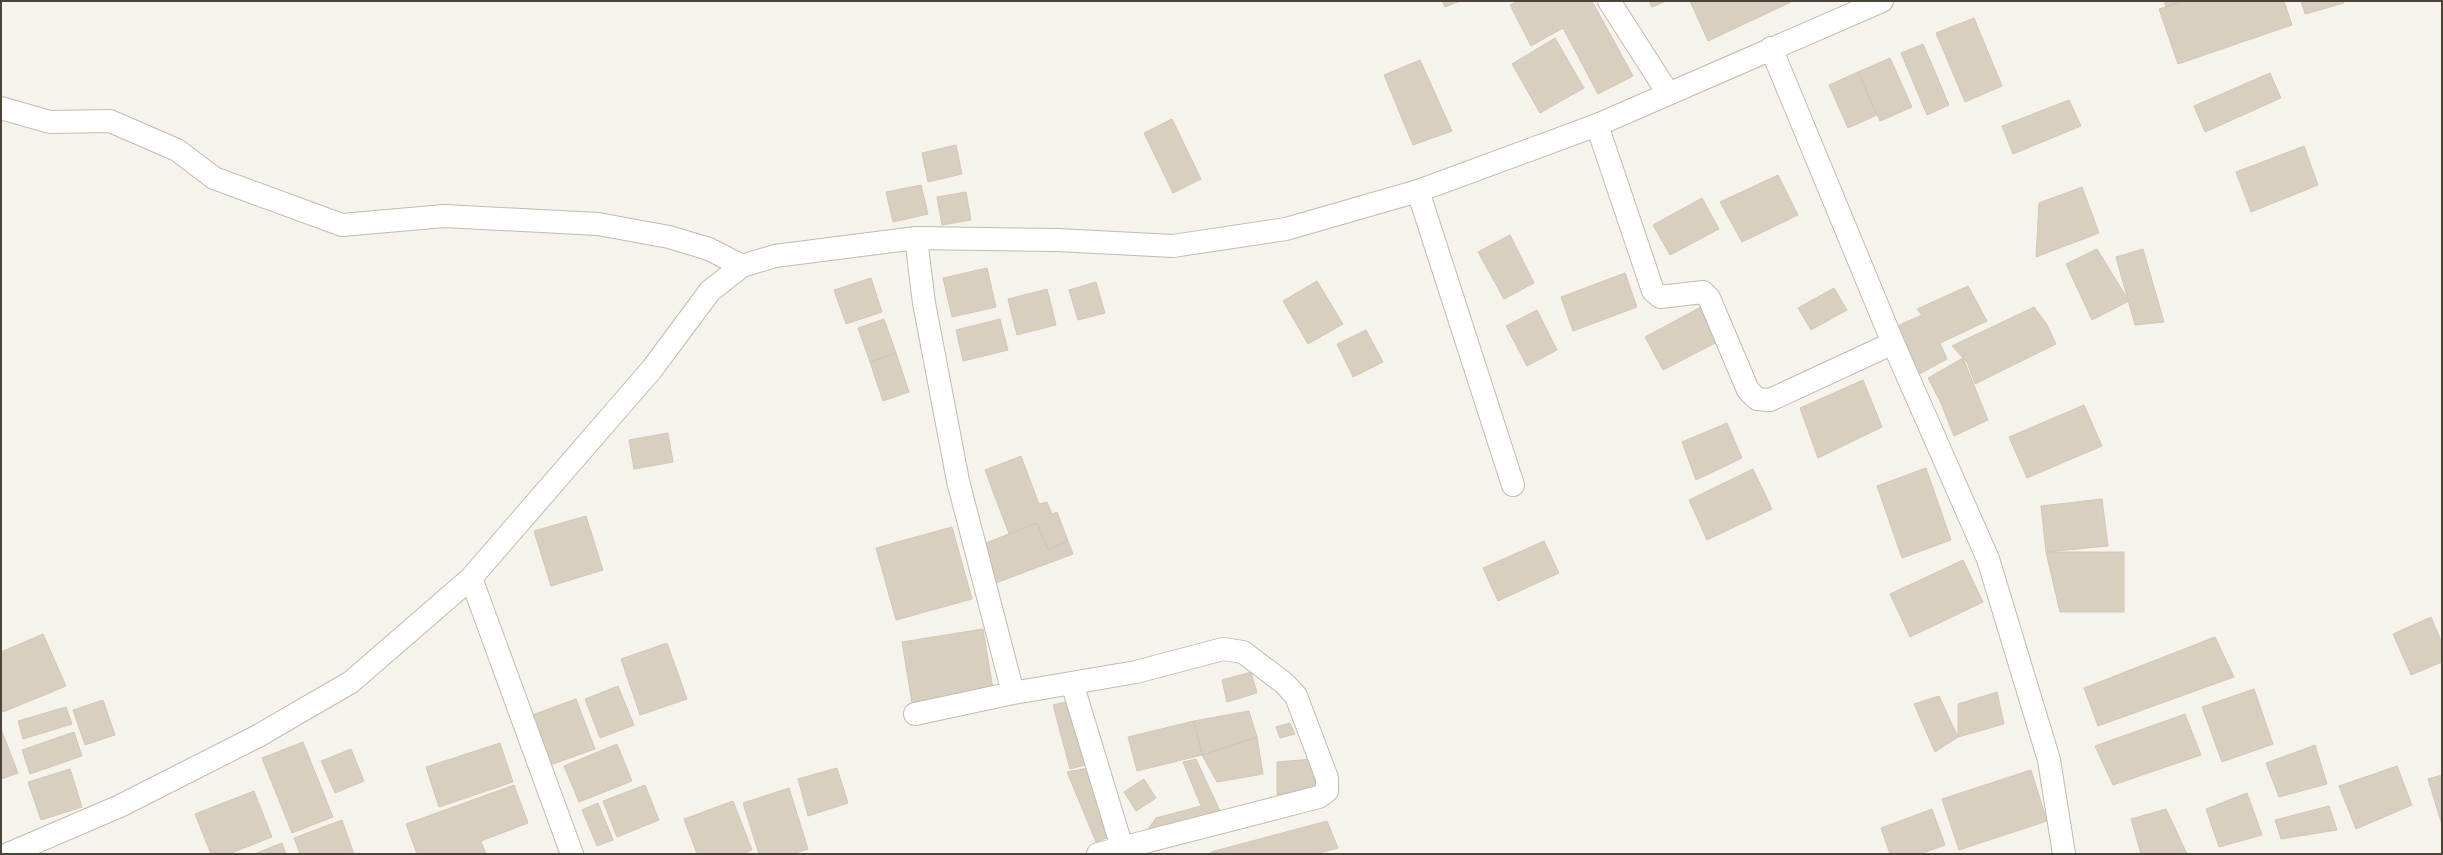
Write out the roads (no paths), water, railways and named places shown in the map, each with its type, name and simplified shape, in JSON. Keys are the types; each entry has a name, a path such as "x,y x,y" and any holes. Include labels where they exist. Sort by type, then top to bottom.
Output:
{"street":[{"path":"1609,1 1668,93"},
{"path":"8,854 120,806 258,736 351,682 471,578 652,369 710,291 742,266 775,256 916,238 1057,240 1173,246 1286,229 1418,191 1597,125 1882,1"},
{"path":"1771,48 1893,344 1988,559 2049,760 2064,854"},
{"path":"1,108 50,122 110,121 177,150 214,178 342,225 444,216 598,224 669,237 709,249 742,266"},
{"path":"1597,125 1653,291 1660,297 1703,292 1709,298 1748,390 1757,399 1770,400 1893,344"},
{"path":"1418,191 1513,485"},
{"path":"916,238 924,303 958,481 1013,694"},
{"path":"471,578 572,854"},
{"path":"915,714 1013,694 1136,672 1223,649 1244,652 1284,682 1296,696 1327,778 1327,791 1319,797 1123,851 1098,854"},
{"path":"1072,683 1123,851"}]}
